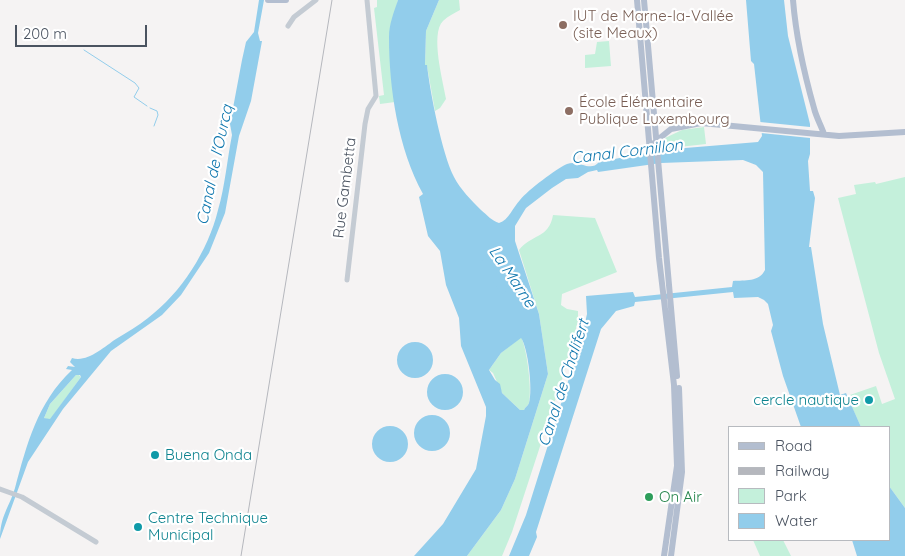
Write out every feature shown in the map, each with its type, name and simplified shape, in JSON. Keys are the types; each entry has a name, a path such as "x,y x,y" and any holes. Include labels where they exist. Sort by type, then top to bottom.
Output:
{"main road":[{"path":"268,0 286,0"},
{"path":"637,0 654,146"},
{"path":"644,0 654,128 655,169 670,312 682,458 671,556"},
{"path":"793,0 795,27 807,82 814,111 824,134"},
{"path":"654,128 660,131 671,130 701,123 853,136 905,132"},
{"path":"654,146 662,136 671,130"},
{"path":"664,556 677,466 674,385 665,319 670,312"}],"street":[{"path":"288,26 294,17 316,0"},
{"name":"Rue Gambetta","path":"347,280 365,124 368,109 376,96 367,0"},
{"path":"0,489 22,497 96,542"}],"green space":[{"path":"377,0 398,0 389,37 395,102 380,104 379,96 384,95 374,8 377,7"},
{"path":"439,0 459,0 460,10 445,19 439,27 438,58 446,99 440,108 435,111 427,66 425,65 426,31"},
{"path":"609,41 611,66 585,68 585,55 595,54 597,42"},
{"path":"704,127 706,144 661,149 661,143 665,143 665,138 682,130"},
{"path":"905,177 905,508 890,487 890,426 861,426 847,396 876,386 882,404 895,399 879,353 838,198 856,194 854,185 875,182 876,184"},
{"path":"553,215 595,218 617,272 562,294 561,305 567,309 578,311 578,321 565,370 512,532 502,556 467,556 501,510 515,479 548,374 539,314 519,250 548,228"},
{"path":"521,337 527,359 530,389 529,403 524,410 520,410 502,393 493,373 489,370 501,353"},
{"path":"78,374 81,377 50,420 44,418 50,404"},
{"path":"753,541 784,541 791,556 760,556"}],"water":[{"path":"259,0 264,0 258,33 260,41 262,41 251,101 239,136 225,213 209,253 181,295 162,315 111,351 63,409 28,462 0,539 3,518 13,495 29,440 50,396 72,370 66,369 68,366 75,367 70,362 72,358 84,358 95,353 148,318 182,284 200,256 213,225 220,201 232,135 230,124 242,60 246,42 254,32","holes":["76,375 81,377 50,419 44,418 50,404"]},
{"path":"398,0 439,0 426,31 425,65 427,65 445,154 454,177 466,195 481,210 499,223 506,219 517,203 529,191 567,164 576,163 592,166 599,162 661,150 758,142 762,136 754,64 751,61 746,0 784,0 788,36 810,124 810,154 808,161 810,191 813,191 815,198 809,247 811,247 823,324 840,395 846,393 861,426 801,426 783,376 771,331 773,325 768,304 764,300 758,297 734,298 733,292 635,302 634,306 616,311 601,329 536,532 537,537 529,556 509,556 526,515 581,340 587,314 586,296 633,292 635,297 732,287 733,281 759,277 765,270 763,172 756,165 743,160 661,163 588,172 578,178 566,179 552,188 526,208 515,226 515,241 539,314 548,374 515,479 501,510 467,556 414,556 443,524 476,469 486,407 461,346 459,318 446,285 440,251 428,236 419,197 423,194 414,176 401,138 393,97 389,57 391,23","holes":["521,338 526,350 530,397 528,405 524,410 520,410 502,393 500,384 489,370 501,353"]},
{"path":"415,342 422,343 428,347 432,353 432,367 428,373 422,377 415,378 408,377 402,373 398,367 397,360 398,353 402,347 408,343"},
{"path":"445,374 452,375 458,379 462,385 462,399 458,405 452,409 445,410 438,409 432,405 428,399 427,392 428,385 432,379 438,375"},
{"path":"432,415 439,416 445,420 449,426 449,440 445,446 439,450 432,451 425,450 419,446 415,440 414,433 415,426 419,420 425,416"},
{"path":"390,426 397,427 403,431 407,437 407,451 403,457 397,461 390,462 383,461 377,457 373,451 372,444 373,437 377,431 383,427"},
{"path":"890,487 905,508 905,556 857,556 852,541 890,541"}],"pier":[{"path":"760,122 810,127 810,138 761,133"}],"waterway":[{"path":"84,50 135,83 139,88 134,97 147,106"},
{"path":"150,108 157,111 158,115 154,126"},
{"name":"La Marne","path":"485,263 503,289"}],"railway":[{"path":"241,556 332,0"}],"place":[{"name":"IUT de Marne-la-Vallée (site Meaux)","path":"563,25"},
{"name":"École Élémentaire Publique Luxembourg","path":"569,111"},
{"name":"cercle nautique","path":"869,400"},
{"name":"Buena Onda","path":"155,455"},
{"name":"On Air","path":"649,497"},
{"name":"Centre Technique Municipal","path":"138,527"}],"water label":[{"name":"Canal Cornillon","path":"627,152"},
{"name":"Canal de l'Ourcq","path":"215,165"},
{"name":"Canal de Chalifert","path":"564,383"}]}
